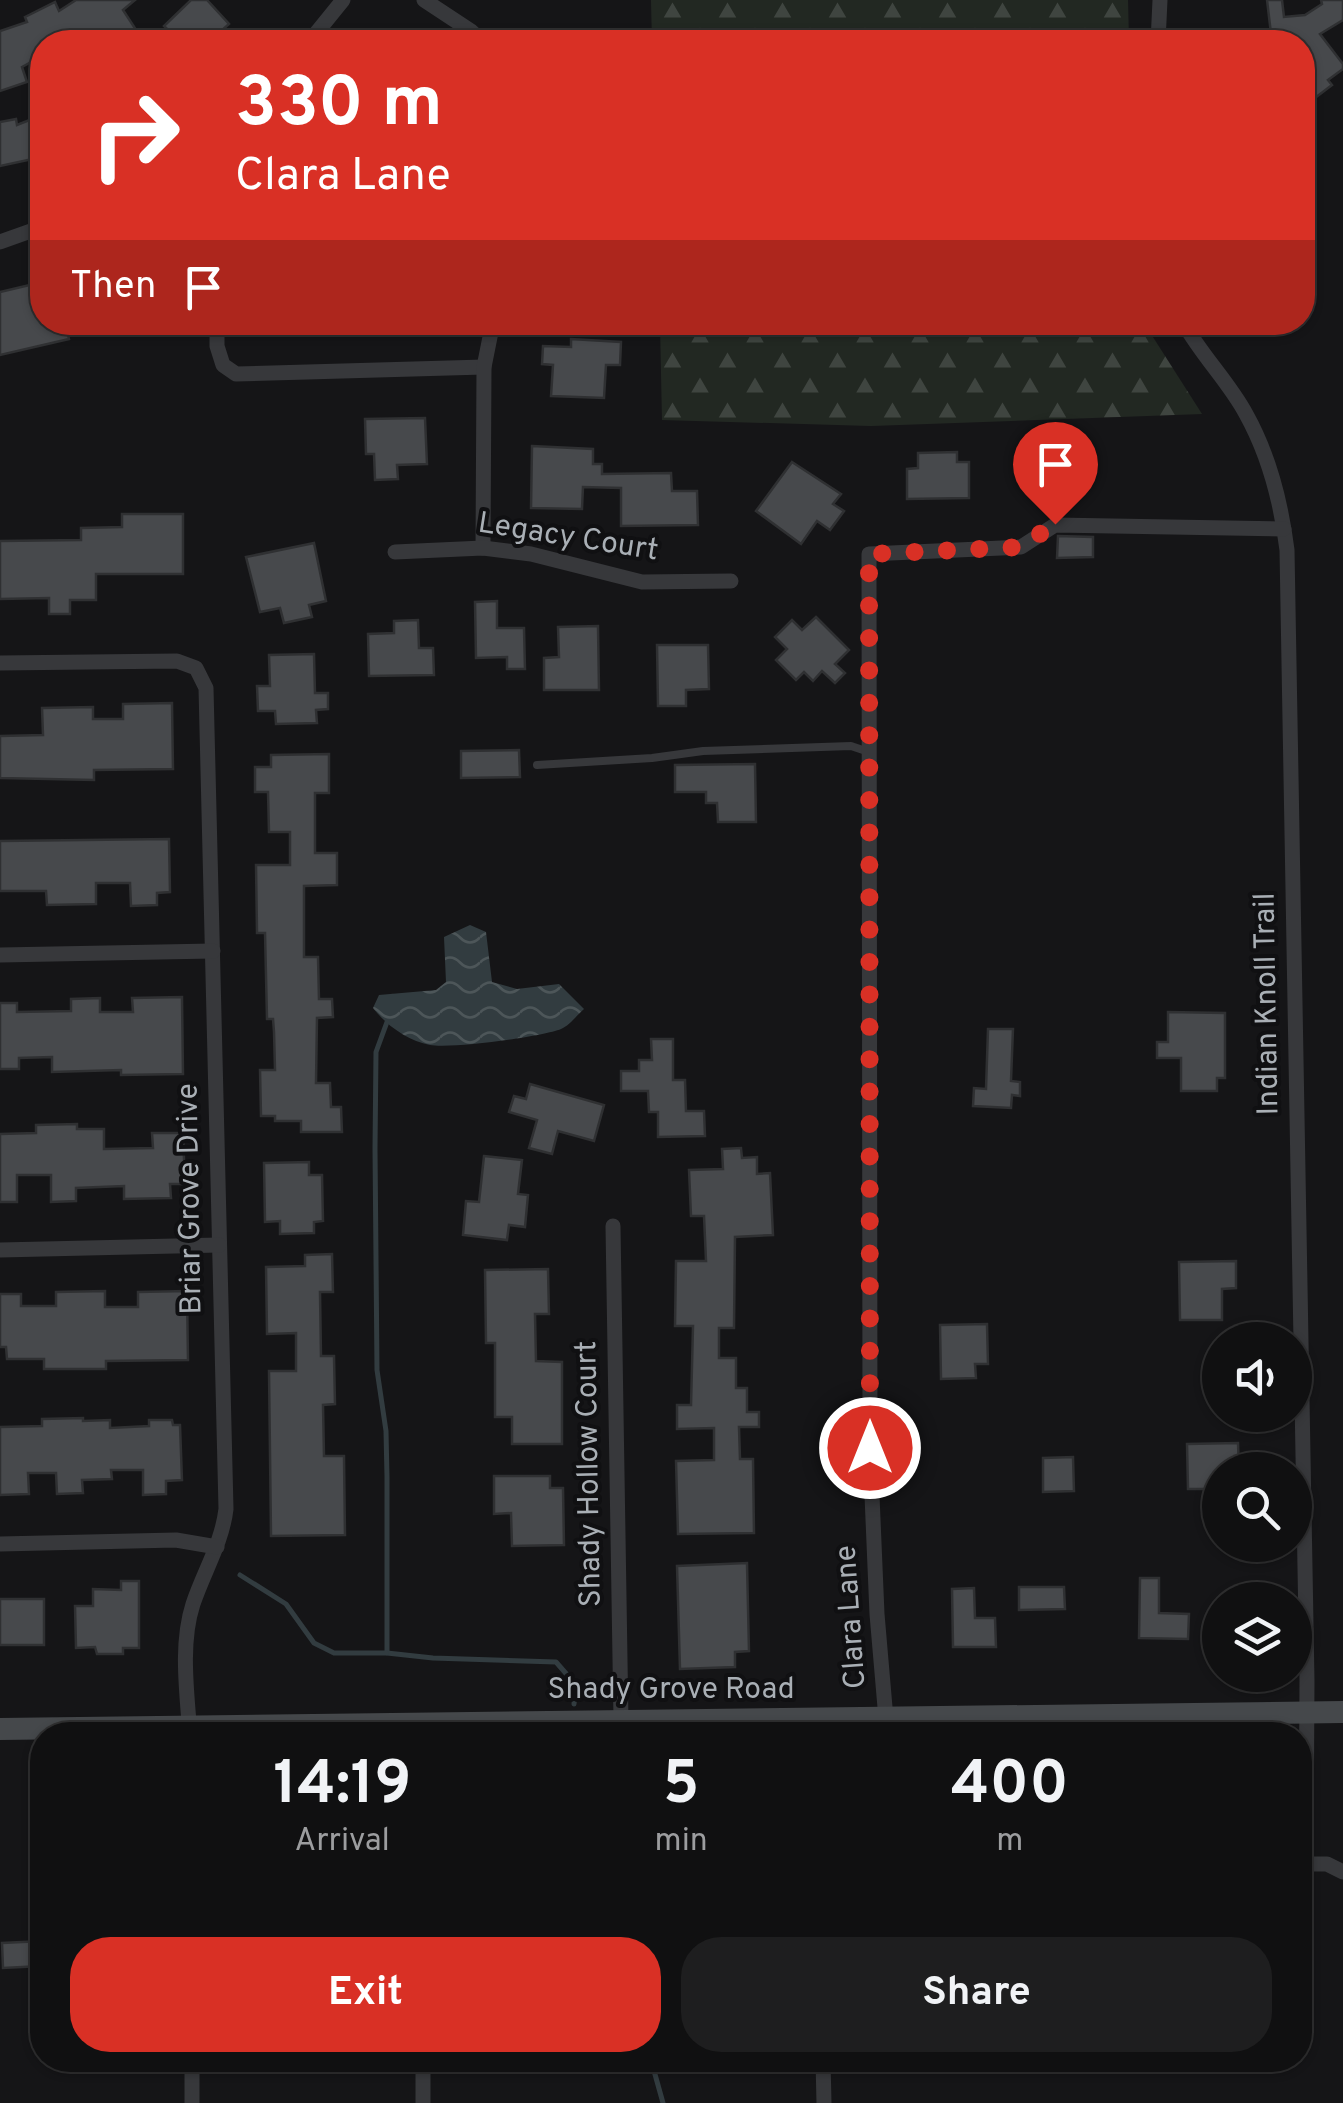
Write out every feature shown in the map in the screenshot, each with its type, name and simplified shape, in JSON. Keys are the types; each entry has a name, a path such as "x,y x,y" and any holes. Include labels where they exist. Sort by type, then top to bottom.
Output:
{"street":[{"path":"319,30 342,0"},
{"path":"424,0 472,30"},
{"path":"1159,30 1160,0"},
{"path":"0,242 30,231"},
{"path":"217,335 223,365 236,374 484,368"},
{"path":"483,548 484,368 490,335"},
{"name":"Indian Knoll Trail","path":"1192,335 1245,412 1267,457 1284,529 1289,603 1305,1722"},
{"name":"Clara Lane","path":"886,1719 870,1448 869,554 1020,547 1055,524 1284,529"},
{"name":"Legacy Court","path":"396,552 483,548 531,554 642,582 731,582"},
{"name":"Briar Grove Drive","path":"0,664 178,660 196,668 206,688 226,1509 188,1629 189,1722"},
{"path":"0,955 213,951"},
{"name":"Shady Hollow Court","path":"613,1226 621,1720"},
{"path":"0,1250 219,1245"},
{"path":"0,1544 176,1540 217,1547"},
{"name":"Shady Grove Road","path":"862,1722 1343,1712"},
{"name":"Shady Grove Road","path":"577,1722 679,1722"},
{"name":"Shady Grove Road","path":"0,1729 30,1729"},
{"path":"1312,1864 1327,1864 1343,1872"},
{"path":"192,2072 192,2103"},
{"path":"423,2072 423,2103"},
{"path":"823,2072 824,2103"}],"lane":[{"path":"537,765 703,751 851,746 869,752"}],"green space":[{"path":"651,0 1128,0 1129,30 652,30"},
{"path":"660,335 1152,335 1202,414 871,426 662,420"}],"water":[{"path":"470,925 486,932 492,982 517,989 559,984 584,1009 561,1029 475,1044 430,1045 391,1026 373,1008 379,995 436,990 446,982 444,937"}],"building":[{"path":"76,0 135,0 123,10 136,30 30,30 30,63 22,67 27,82 0,91 0,31 27,22 25,17 55,2 59,11"},
{"path":"191,0 207,0 229,24 222,30 168,30 164,26"},
{"path":"1267,0 1282,0 1284,17 1305,15 1322,4 1321,0 1343,0 1343,20 1320,34 1343,64 1343,69 1328,80 1332,85 1315,98 1315,30 1271,30"},
{"path":"16,119 17,125 30,120 30,160 0,166 0,122"},
{"path":"30,285 30,335 68,335 69,339 0,355 0,292"},
{"path":"571,339 621,342 620,365 606,365 604,398 551,396 553,365 542,364 543,346 571,347"},
{"path":"425,418 427,464 397,465 398,479 375,480 374,454 366,454 365,419"},
{"path":"532,446 593,449 593,464 602,464 602,474 671,473 672,491 697,491 698,525 621,526 621,488 583,487 582,509 531,508"},
{"path":"957,452 957,462 969,462 969,498 907,499 907,469 918,468 918,453"},
{"path":"792,462 841,494 833,504 844,511 830,530 817,521 801,544 756,511"},
{"path":"122,514 183,514 183,574 96,574 96,600 70,600 70,614 49,614 49,598 0,599 0,541 81,540 81,528 122,527"},
{"path":"1058,536 1093,537 1093,557 1057,558"},
{"path":"314,543 326,601 309,605 312,617 284,623 280,608 260,612 246,557"},
{"path":"497,601 497,628 524,628 525,669 507,669 507,657 476,658 475,602"},
{"path":"816,617 849,650 835,664 845,673 835,683 822,671 813,681 804,672 796,680 776,660 787,649 775,637 792,620 802,630"},
{"path":"418,620 419,648 433,648 434,675 369,676 368,634 394,633 394,621"},
{"path":"598,626 599,690 544,690 544,658 559,657 558,627"},
{"path":"657,645 708,645 709,689 686,690 686,706 658,706"},
{"path":"314,654 315,693 328,693 328,709 316,710 317,723 276,724 275,711 258,711 257,686 270,686 269,655"},
{"path":"172,703 173,769 94,770 94,780 0,778 0,736 43,735 42,708 93,707 93,719 123,719 123,704"},
{"path":"519,750 520,777 461,778 461,751"},
{"path":"329,754 329,793 315,793 315,853 337,853 337,885 304,886 304,957 318,957 319,999 332,999 333,1017 317,1018 316,1083 330,1083 331,1107 341,1107 342,1132 301,1132 301,1121 275,1121 275,1116 261,1116 260,1070 275,1070 273,1019 267,1019 265,933 257,933 256,865 290,865 290,832 269,832 268,792 255,792 255,767 271,767 271,755"},
{"path":"755,764 756,822 718,822 717,803 706,803 706,792 675,792 675,765"},
{"path":"169,839 170,892 157,893 157,905 131,906 130,883 96,883 96,904 47,905 46,891 0,891 0,841"},
{"path":"182,997 183,1074 121,1075 121,1070 52,1072 52,1057 19,1058 19,1069 0,1069 0,1003 17,1003 17,1012 71,1011 71,999 100,998 100,1012 133,1012 132,998"},
{"path":"1168,1012 1225,1013 1225,1078 1217,1078 1217,1091 1181,1091 1181,1058 1157,1058 1157,1042 1168,1042"},
{"path":"988,1029 1013,1029 1011,1081 1020,1082 1020,1096 1012,1095 1011,1108 973,1106 974,1088 986,1089"},
{"path":"651,1039 673,1039 673,1080 685,1080 686,1111 704,1111 705,1136 658,1137 658,1112 649,1112 648,1091 621,1091 621,1071 639,1071 639,1060 652,1060"},
{"path":"530,1084 604,1105 594,1141 558,1131 552,1154 529,1148 537,1120 509,1112 514,1096 526,1099"},
{"path":"77,1124 77,1129 104,1129 104,1149 153,1148 152,1133 183,1133 185,1184 170,1184 171,1198 124,1199 124,1186 76,1188 76,1201 51,1202 51,1175 17,1175 17,1202 0,1202 0,1134 36,1133 36,1125"},
{"path":"741,1148 742,1158 757,1157 757,1174 770,1173 773,1235 735,1237 734,1328 719,1328 719,1358 736,1358 736,1388 747,1388 747,1412 759,1412 759,1427 739,1427 740,1459 753,1459 754,1533 678,1534 676,1461 714,1460 714,1428 677,1429 677,1405 691,1405 693,1326 675,1326 676,1261 706,1261 704,1216 691,1216 689,1170 723,1169 722,1149"},
{"path":"484,1156 522,1160 518,1194 528,1195 525,1227 509,1225 507,1240 463,1235 466,1201 479,1202"},
{"path":"309,1162 309,1175 322,1175 323,1221 314,1222 314,1233 280,1234 280,1221 265,1222 264,1163"},
{"path":"332,1254 333,1292 320,1292 321,1356 334,1356 335,1404 323,1405 324,1456 344,1456 345,1535 271,1536 269,1371 296,1371 296,1333 267,1334 266,1267 305,1266 305,1255"},
{"path":"1236,1261 1236,1288 1222,1289 1222,1320 1180,1320 1179,1262"},
{"path":"548,1269 549,1314 535,1314 536,1361 562,1362 562,1444 512,1444 512,1417 495,1417 495,1343 486,1343 485,1270"},
{"path":"105,1291 105,1307 138,1307 138,1292 187,1291 188,1360 106,1361 106,1369 44,1369 44,1359 7,1359 6,1347 0,1347 0,1294 21,1294 21,1306 56,1306 56,1292"},
{"path":"987,1324 988,1364 975,1364 976,1378 941,1379 940,1325"},
{"path":"42,1419 110,1420 110,1428 149,1426 149,1420 172,1420 173,1425 180,1425 182,1480 166,1481 166,1494 143,1495 143,1470 111,1470 112,1479 82,1480 83,1493 57,1494 56,1473 28,1473 29,1494 0,1495 0,1427 42,1426"},
{"path":"1238,1443 1238,1452 1202,1452 1202,1489 1188,1489 1187,1444"},
{"path":"1073,1457 1074,1491 1043,1492 1043,1458"},
{"path":"494,1476 550,1476 550,1488 563,1488 564,1545 512,1546 511,1513 494,1514"},
{"path":"747,1563 749,1651 735,1652 735,1667 680,1669 677,1566"},
{"path":"1140,1578 1159,1578 1159,1613 1189,1614 1188,1639 1139,1638"},
{"path":"121,1581 139,1581 139,1648 123,1648 123,1654 97,1654 95,1647 76,1648 75,1606 93,1606 93,1589 121,1590"},
{"path":"1019,1587 1064,1587 1065,1609 1019,1610"},
{"path":"974,1588 975,1618 995,1618 996,1647 953,1647 952,1589"},
{"path":"0,1599 44,1599 44,1645 0,1645"},
{"path":"30,1942 30,1967 3,1968 2,1943"}],"waterway":[{"path":"387,1022 376,1052 375,1148 377,1370 386,1431 387,1653 556,1662 576,1685 574,1704"},
{"path":"240,1575 286,1604 314,1643 334,1653 386,1653"},
{"path":"654,2072 663,2103"}],"route":[{"path":"870,1448 869,554 1020,547 1055,524"}]}
